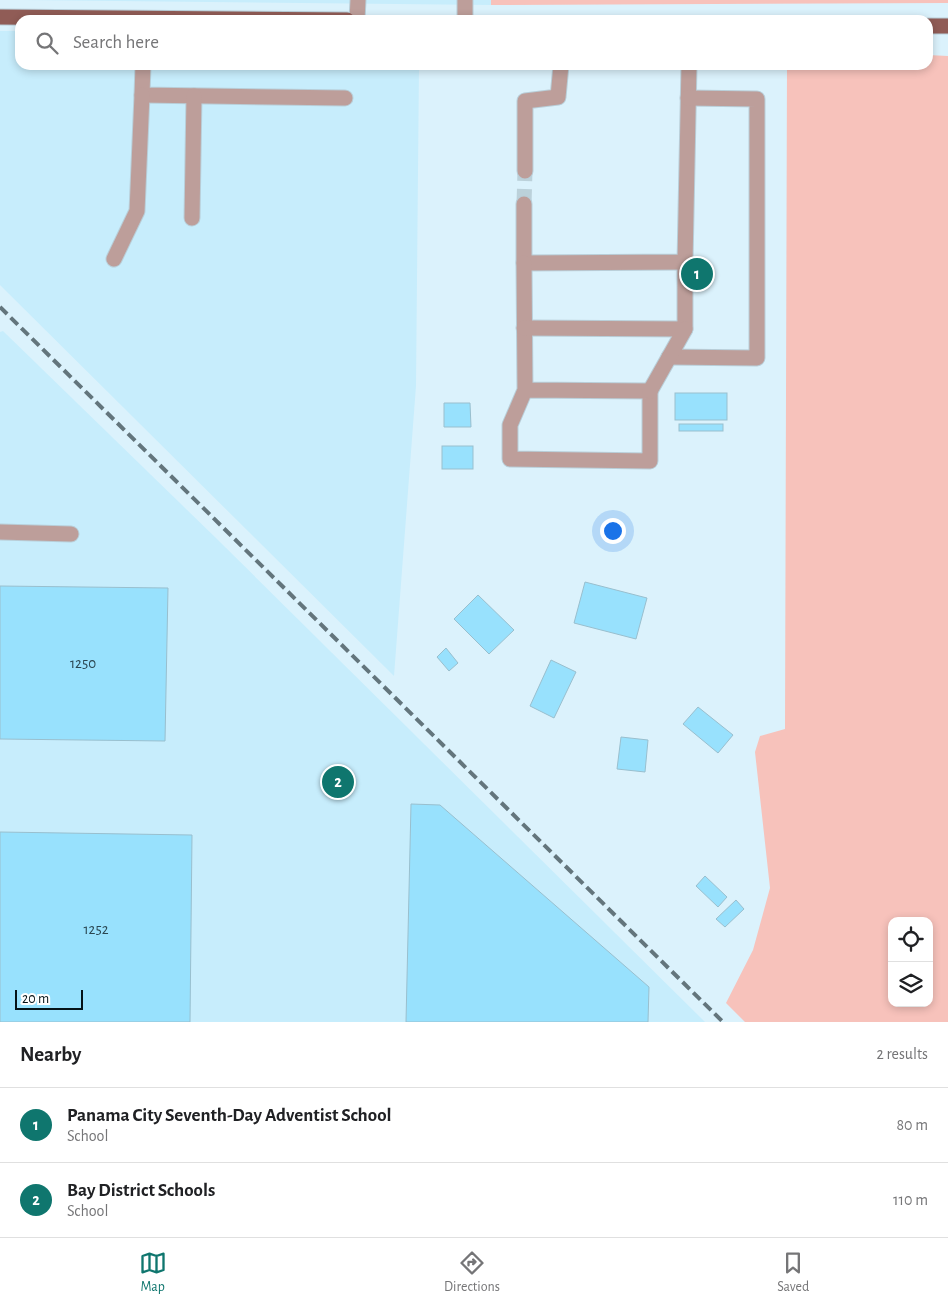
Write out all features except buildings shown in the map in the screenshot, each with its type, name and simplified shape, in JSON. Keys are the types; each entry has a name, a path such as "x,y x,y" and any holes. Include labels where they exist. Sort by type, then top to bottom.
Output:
{"main road":[{"path":"0,17 15,17"},
{"path":"933,26 948,26"}],"lane":[{"path":"357,15 358,0"},
{"path":"465,0 465,15"},
{"path":"114,259 137,211 143,70"},
{"path":"525,172 525,101 558,97 560,70"},
{"path":"524,204 525,390 510,425 510,459 650,461 650,391 685,330 689,70"},
{"path":"142,95 345,98"},
{"path":"192,218 194,96"},
{"path":"669,357 757,358 757,100 688,98"},
{"path":"524,263 685,262"},
{"path":"524,328 685,330"},
{"path":"525,390 650,391"},
{"path":"0,532 71,534"}],"shaded area":[{"path":"23,0 491,0 491,5"},
{"path":"491,0 948,0 948,3 491,5"},
{"path":"0,31 15,31 15,70 419,70 416,386 394,676 0,285"},
{"path":"933,55 948,56 948,1022 745,1022 726,1003 753,950 770,888 755,752 760,736 785,729 787,70 933,70"},
{"path":"3,331 219,541 705,1022 0,1022 0,332"}],"tunnel":[{"path":"524,204 525,171"}],"railway":[{"path":"0,307 723,1022"}],"place":[{"name":"Panama City Seventh-Day Adventist School","path":"697,274"},
{"name":"Bay District Schools","path":"338,782"}]}
